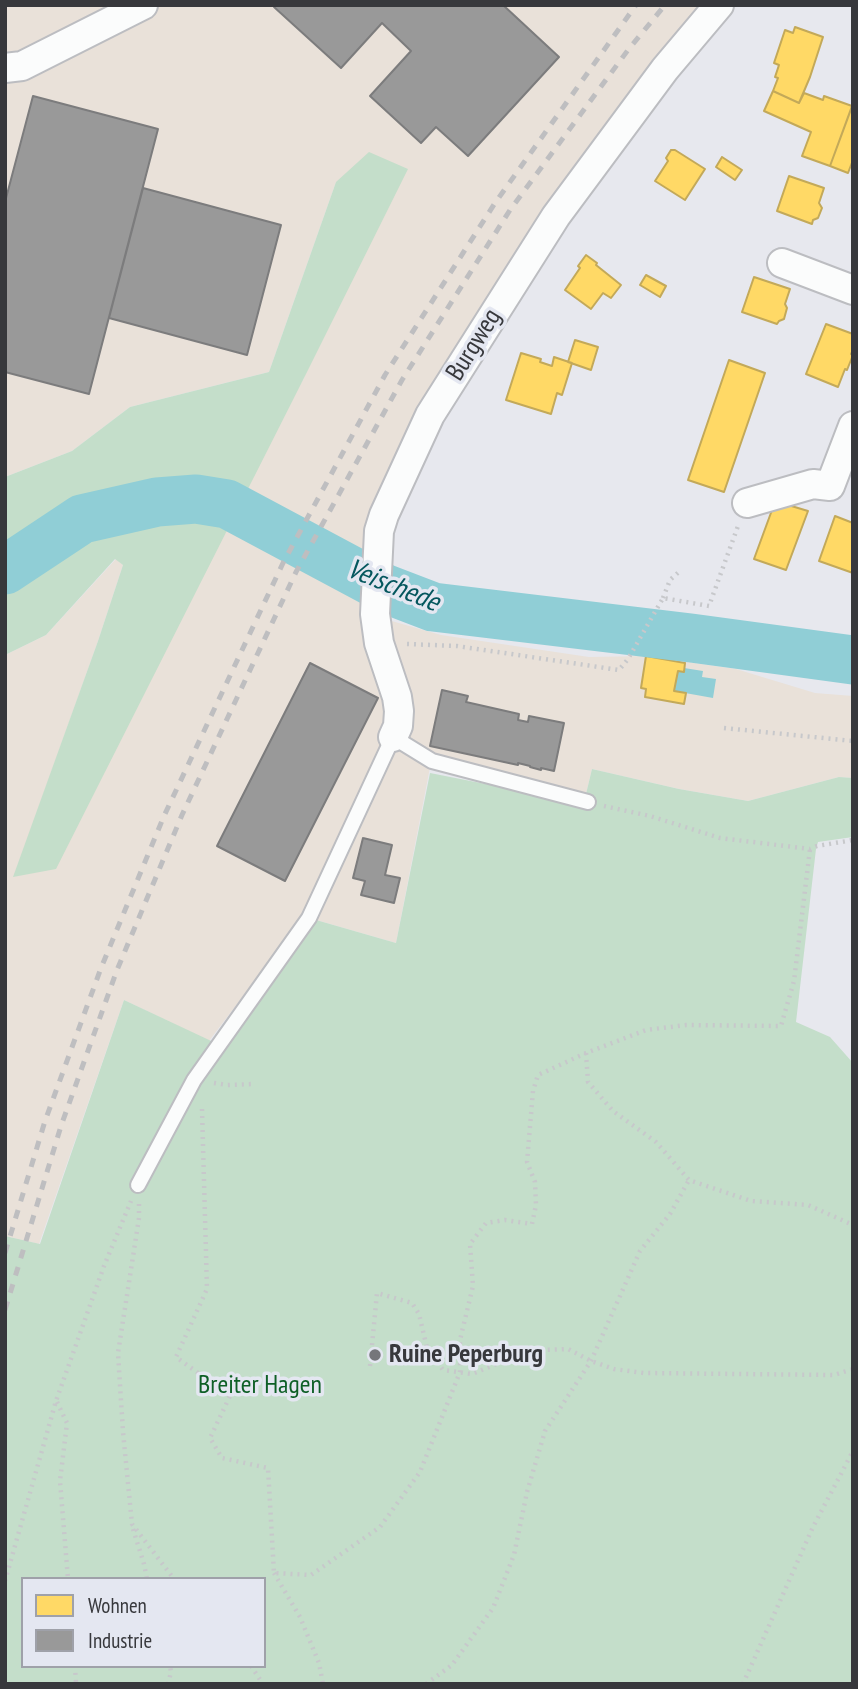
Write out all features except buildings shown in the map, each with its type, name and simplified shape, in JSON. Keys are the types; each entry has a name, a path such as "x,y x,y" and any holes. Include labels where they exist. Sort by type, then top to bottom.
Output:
{"street":[{"path":"5,68 22,66 144,5"},
{"name":"Burgweg","path":"393,737 398,726 397,697 379,643 375,614 379,531 384,515 430,415 556,216 665,69 719,5"},
{"path":"782,263 853,290"},
{"path":"747,503 813,484 830,486 853,426"}],"lane":[{"path":"138,1185 194,1080 309,918 393,737 432,761 588,802"}],"path":[{"path":"663,598 709,606 747,503"},
{"path":"379,643 457,646 619,670 663,598 670,580 681,570"},
{"path":"724,728 853,741"},
{"path":"588,802 650,816 720,838 810,849 853,840"},
{"path":"274,1573 311,1575 380,1527 420,1472 460,1372 460,1340 473,1286 470,1244 486,1223 505,1220 532,1224 536,1205 534,1182 527,1161 533,1091 538,1075 646,1030 686,1025 781,1026 794,981 810,849"},
{"path":"586,1053 588,1082 614,1111 656,1142 689,1181 751,1201 808,1205 853,1224"},
{"path":"254,1084 227,1085 194,1080 203,1112 207,1289 176,1357 230,1396 210,1438 222,1458 268,1468 274,1573 300,1617 319,1663 323,1684"},
{"path":"426,1684 452,1665 493,1608 514,1555 527,1492 545,1431 591,1361 640,1251 670,1214 689,1181"},
{"path":"5,1581 56,1401 104,1266 138,1185"},
{"path":"138,1185 139,1218 118,1353 132,1524 147,1577"},
{"path":"370,1366 377,1293 412,1303 419,1314 427,1349 443,1370 472,1374 501,1362 544,1350 568,1349 614,1369 644,1373 834,1376 853,1368"},
{"path":"56,1401 67,1423 60,1481 68,1577"},
{"path":"743,1684 813,1527 853,1451"},
{"path":"132,1524 172,1577"},
{"path":"252,1668 263,1684"}],"shaded area":[{"path":"5,5 702,5 411,429 367,614 441,635 589,657 646,656 736,669 815,693 853,696 853,778 839,777 748,801 679,789 592,769 586,794 432,757 396,943 316,920 301,920 209,1041 124,1000 39,1244 5,1236 5,655 46,635 116,559 123,565 14,877 304,378 336,182 269,372 130,407 72,451 5,477"}],"green space":[{"path":"369,152 408,169 56,869 13,877 123,565 115,559 46,635 5,655 5,477 72,451 130,407 269,372 336,182"},
{"name":"Breiter Hagen","path":"592,769 679,789 748,801 839,777 853,778 853,837 818,842 816,849 796,1022 830,1037 853,1063 853,1684 5,1684 5,1236 40,1244 124,1000 224,1047 316,920 396,943 430,773 582,803"}],"water":[{"path":"684,668 703,671 702,677 716,679 713,698 674,691 678,671"}],"waterway":[{"name":"Veischede","path":"5,570 82,519 157,502 196,499 227,504 386,589 433,607 853,660"}],"railway":[{"path":"5,1253 45,1121 101,968 164,816 283,563 385,375 495,203 636,5"},
{"path":"5,1310 61,1126 117,970 182,815 296,572 402,380 510,210 628,50 665,5"}],"place":[{"name":"Ruine Peperburg","path":"375,1355"}]}
